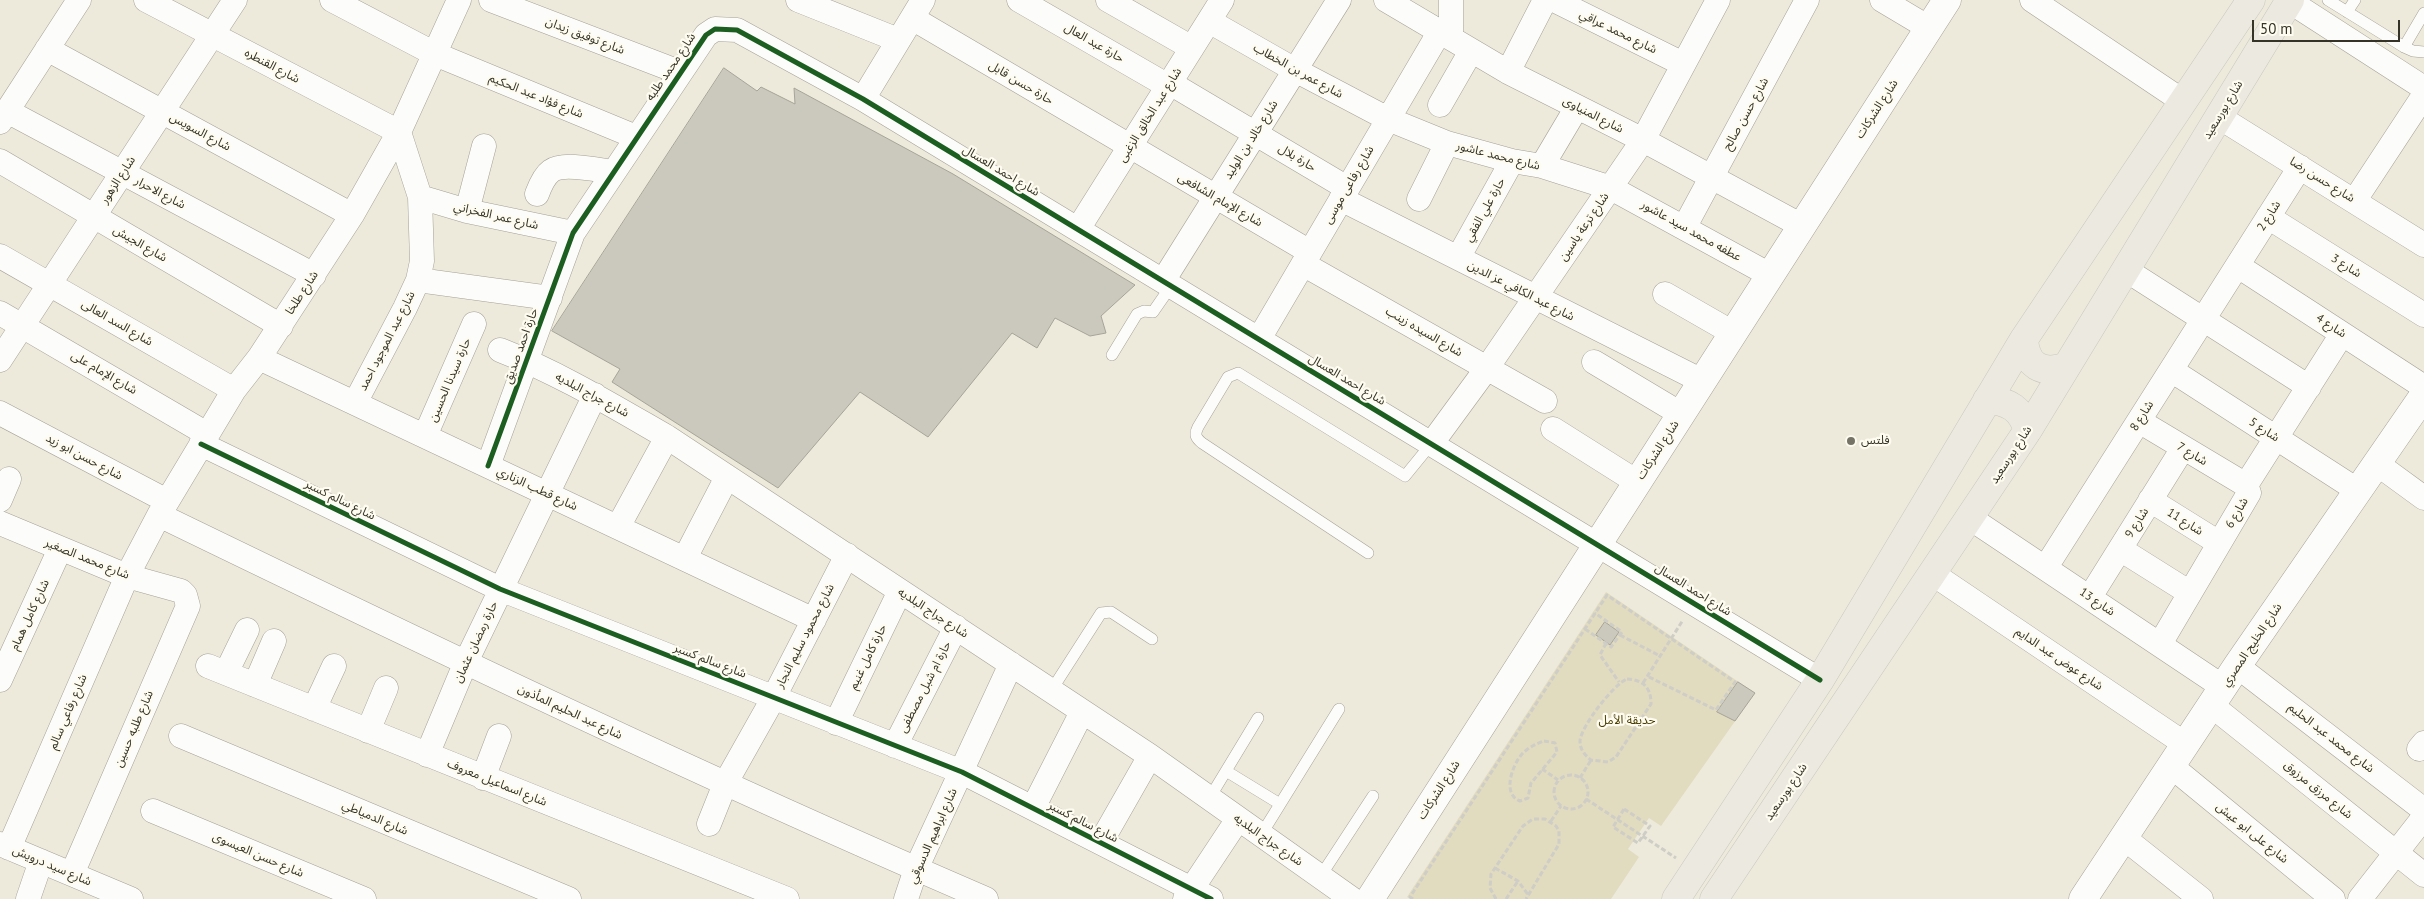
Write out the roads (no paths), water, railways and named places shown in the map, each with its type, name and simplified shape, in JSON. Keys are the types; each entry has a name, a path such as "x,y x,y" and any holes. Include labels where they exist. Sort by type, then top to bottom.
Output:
{"main road":[{"name":"شارع الشركات","path":"1370,899 1947,0"},
{"path":"1676,899 1820,680 2024,339 2251,0"},
{"name":"شارع بورسعيد","path":"1714,899 2028,430 2290,0"},
{"path":"2024,339 2025,351 2031,362 2042,369 2055,370 2067,366"},
{"name":"شارع الخليج المصري","path":"2084,899 2224,686 2424,395"},
{"path":"1987,400 2001,400 2014,406 2023,417 2028,430"}],"street":[{"path":"4,117 79,0"},
{"name":"شارع القنطره","path":"146,0 399,132"},
{"name":"شارع الزهور","path":"0,360 235,0"},
{"name":"شارع فؤاد عبد الحكيم","path":"332,0 435,54 636,137"},
{"name":"شارع طلخا","path":"127,576 163,508 234,390 259,358 352,215 399,132 459,0"},
{"name":"شارع توفيق زيدان","path":"491,0 679,72"},
{"path":"798,0 898,40"},
{"name":"حارة عبد العال","path":"1019,0 1169,84"},
{"path":"1108,0 1192,48"},
{"name":"شارع عبد الخالق الزغبى","path":"1078,229 1222,0"},
{"name":"شارع خالد بن الوليد","path":"1167,284 1216,197 1338,0"},
{"name":"شارع المنياوى","path":"1386,0 1508,72 1643,140 1802,226"},
{"path":"1445,34 1451,0"},
{"path":"1508,72 1546,0"},
{"name":"شارع محمد عراقي","path":"1554,0 1683,64"},
{"name":"شارع ترعة ياسين","path":"1432,443 1535,298 1643,140 1718,0"},
{"name":"شارع حسن صالح","path":"1684,228 1807,0"},
{"path":"1882,0 1929,28"},
{"path":"2032,0 2184,102"},
{"path":"2290,0 2424,88"},
{"path":"863,99 917,9"},
{"name":"حارة حسن قابل","path":"917,9 1129,148"},
{"name":"شارع عمر بن الخطاب","path":"1209,21 1295,70 1388,119"},
{"name":"شارع محمد طلبه","path":"573,233 679,72 706,35 715,29 737,30 863,99"},
{"name":"شارع رفاعى موسى","path":"1259,339 1388,119 1445,34"},
{"name":"شارع السويس","path":"47,49 352,215"},
{"path":"1440,105 1471,51"},
{"name":"حارة بلال","path":"1169,84 1255,133 1344,193"},
{"path":"2355,200 2424,95"},
{"name":"شارع احمد العسال","path":"863,99 1820,680"},
{"path":"1542,166 1577,107"},
{"name":"شارع الاحرار","path":"4,117 122,173 314,275"},
{"name":"شارع حسن رضا","path":"2219,117 2355,200 2424,245"},
{"name":"شارع محمد عاشور","path":"1388,119 1446,143 1512,161 1542,166 1611,188"},
{"name":"شارع عبد الموجود احمد","path":"355,403 418,280 422,261 420,197 399,132"},
{"path":"1418,199 1446,143"},
{"path":"467,211 484,146"},
{"name":"شارع الإمام الشافعى","path":"1129,148 1216,197 1306,258"},
{"name":"حارة علي الفقي","path":"1458,258 1512,161"},
{"name":"شارع الجيش","path":"0,162 280,326"},
{"path":"537,194 545,177 551,170 560,167 613,172"},
{"name":"شارع 2","path":"2238,266 2300,167"},
{"name":"عطفه محمد سيد عاشور","path":"1611,188 1770,275"},
{"name":"شارع عبد الكافي عز الدين","path":"1344,193 1458,258 1702,381"},
{"name":"شارع عمر الفخراني","path":"420,197 467,211 573,233"},
{"name":"شارع 3","path":"2268,217 2424,315"},
{"name":"حارة احمد صديق","path":"488,466 573,233"},
{"name":"شارع السد العالى","path":"0,256 234,390"},
{"name":"شارع السيده زينب","path":"1306,258 1486,368 1545,400"},
{"name":"شارع 8","path":"2046,567 2238,266"},
{"name":"شارع 4","path":"2238,266 2424,387"},
{"path":"2126,270 2309,387"},
{"path":"418,280 550,298"},
{"path":"1665,294 1733,333"},
{"name":"شارع الإمام على","path":"0,313 204,439"},
{"name":"حارة سيدنا الحسين","path":"426,436 474,324"},
{"name":"شارع 6","path":"2160,644 2249,492 2246,486 2342,334"},
{"name":"شارع جراج البلديه","path":"500,350 527,361 595,395 667,438 1150,756 1352,899"},
{"name":"شارع قطب الزناري","path":"259,358 814,620"},
{"path":"1594,362 1681,414"},
{"name":"شارع 5","path":"2172,370 2357,490"},
{"name":"حارة رمضان عثمان","path":"427,755 465,664 500,589 595,395"},
{"name":"شارع حسن ابو زيد","path":"0,413 163,508"},
{"name":"شارع 7","path":"2138,422 2246,486"},
{"path":"1553,429 1637,482"},
{"path":"618,527 667,438"},
{"name":"شارع سالم كسبر","path":"204,439 500,589 962,772 1101,842 1196,895"},
{"name":"شارع 9","path":"2090,597 2182,448"},
{"path":"2376,463 2424,498"},
{"path":"685,558 727,477"},
{"name":"شارع 11","path":"2150,500 2219,543"},
{"name":"شارع عبد الحليم المأذون","path":"163,508 465,664 725,784 986,899"},
{"name":"شارع 13","path":"1970,518 2224,686"},
{"name":"شارع محمد الصغير","path":"0,523 127,576 175,589"},
{"name":"شارع كامل همام","path":"0,680 60,549"},
{"path":"2120,549 2190,593"},
{"name":"شارع محمود سليم النجار","path":"709,824 725,784 774,697 847,555"},
{"name":"شارع عوض عبد الدايم","path":"1933,574 2178,755"},
{"name":"شارع رفاعي سالم","path":"4,846 127,576"},
{"name":"شارع طلبه حسين","path":"72,874 188,606 185,595 175,589"},
{"name":"حارة كامل غنيم","path":"836,723 900,591"},
{"name":"حارة ام شبل مصطفى","path":"895,746 956,627"},
{"name":"شارع اسماعيل معروف","path":"247,630 217,670 787,899"},
{"path":"255,685 274,641"},
{"name":"شارع ابراهيم الدسوقي","path":"906,899 916,869 1011,664"},
{"path":"314,709 334,666"},
{"name":"شارع محمد عبد الحليم","path":"2224,686 2424,810"},
{"name":"شارع مرزق مرزوق","path":"2224,686 2396,853 2424,875"},
{"path":"368,731 386,688"},
{"path":"1033,808 1082,712"},
{"name":"شارع الدمياطي","path":"181,736 569,899"},
{"path":"483,778 499,736"},
{"name":"شارع على ابو عيش","path":"2178,755 2333,899"},
{"path":"1101,842 1150,756"},
{"name":"شارع حسن العيسوى","path":"153,811 364,899"},
{"path":"2360,899 2424,817"},
{"path":"1196,895 1238,819"},
{"path":"2124,838 2200,899"},
{"name":"شارع سيد درويش","path":"4,846 41,860 120,897"},
{"path":"28,899 41,860"}],"lane":[{"path":"2328,0 2413,51 2424,52"},
{"path":"2347,12 2354,0"},
{"path":"2404,46 2424,13"},
{"path":"1112,354 1137,314 1140,312 1153,312 1167,284"},
{"path":"1368,554 1196,439 1195,433 1198,427 1228,377 1238,373 1405,476 1432,443"},
{"path":"1051,691 1101,613 1111,612 1152,638"},
{"path":"1260,835 1338,710"},
{"path":"1209,799 1258,718"},
{"path":"1226,770 1280,804"},
{"path":"1320,877 1373,796"}],"place":[{"name":"فلتس","path":"1851,441"}],"park label":[{"name":"حديقة الأمل","path":"1627,721"}]}
